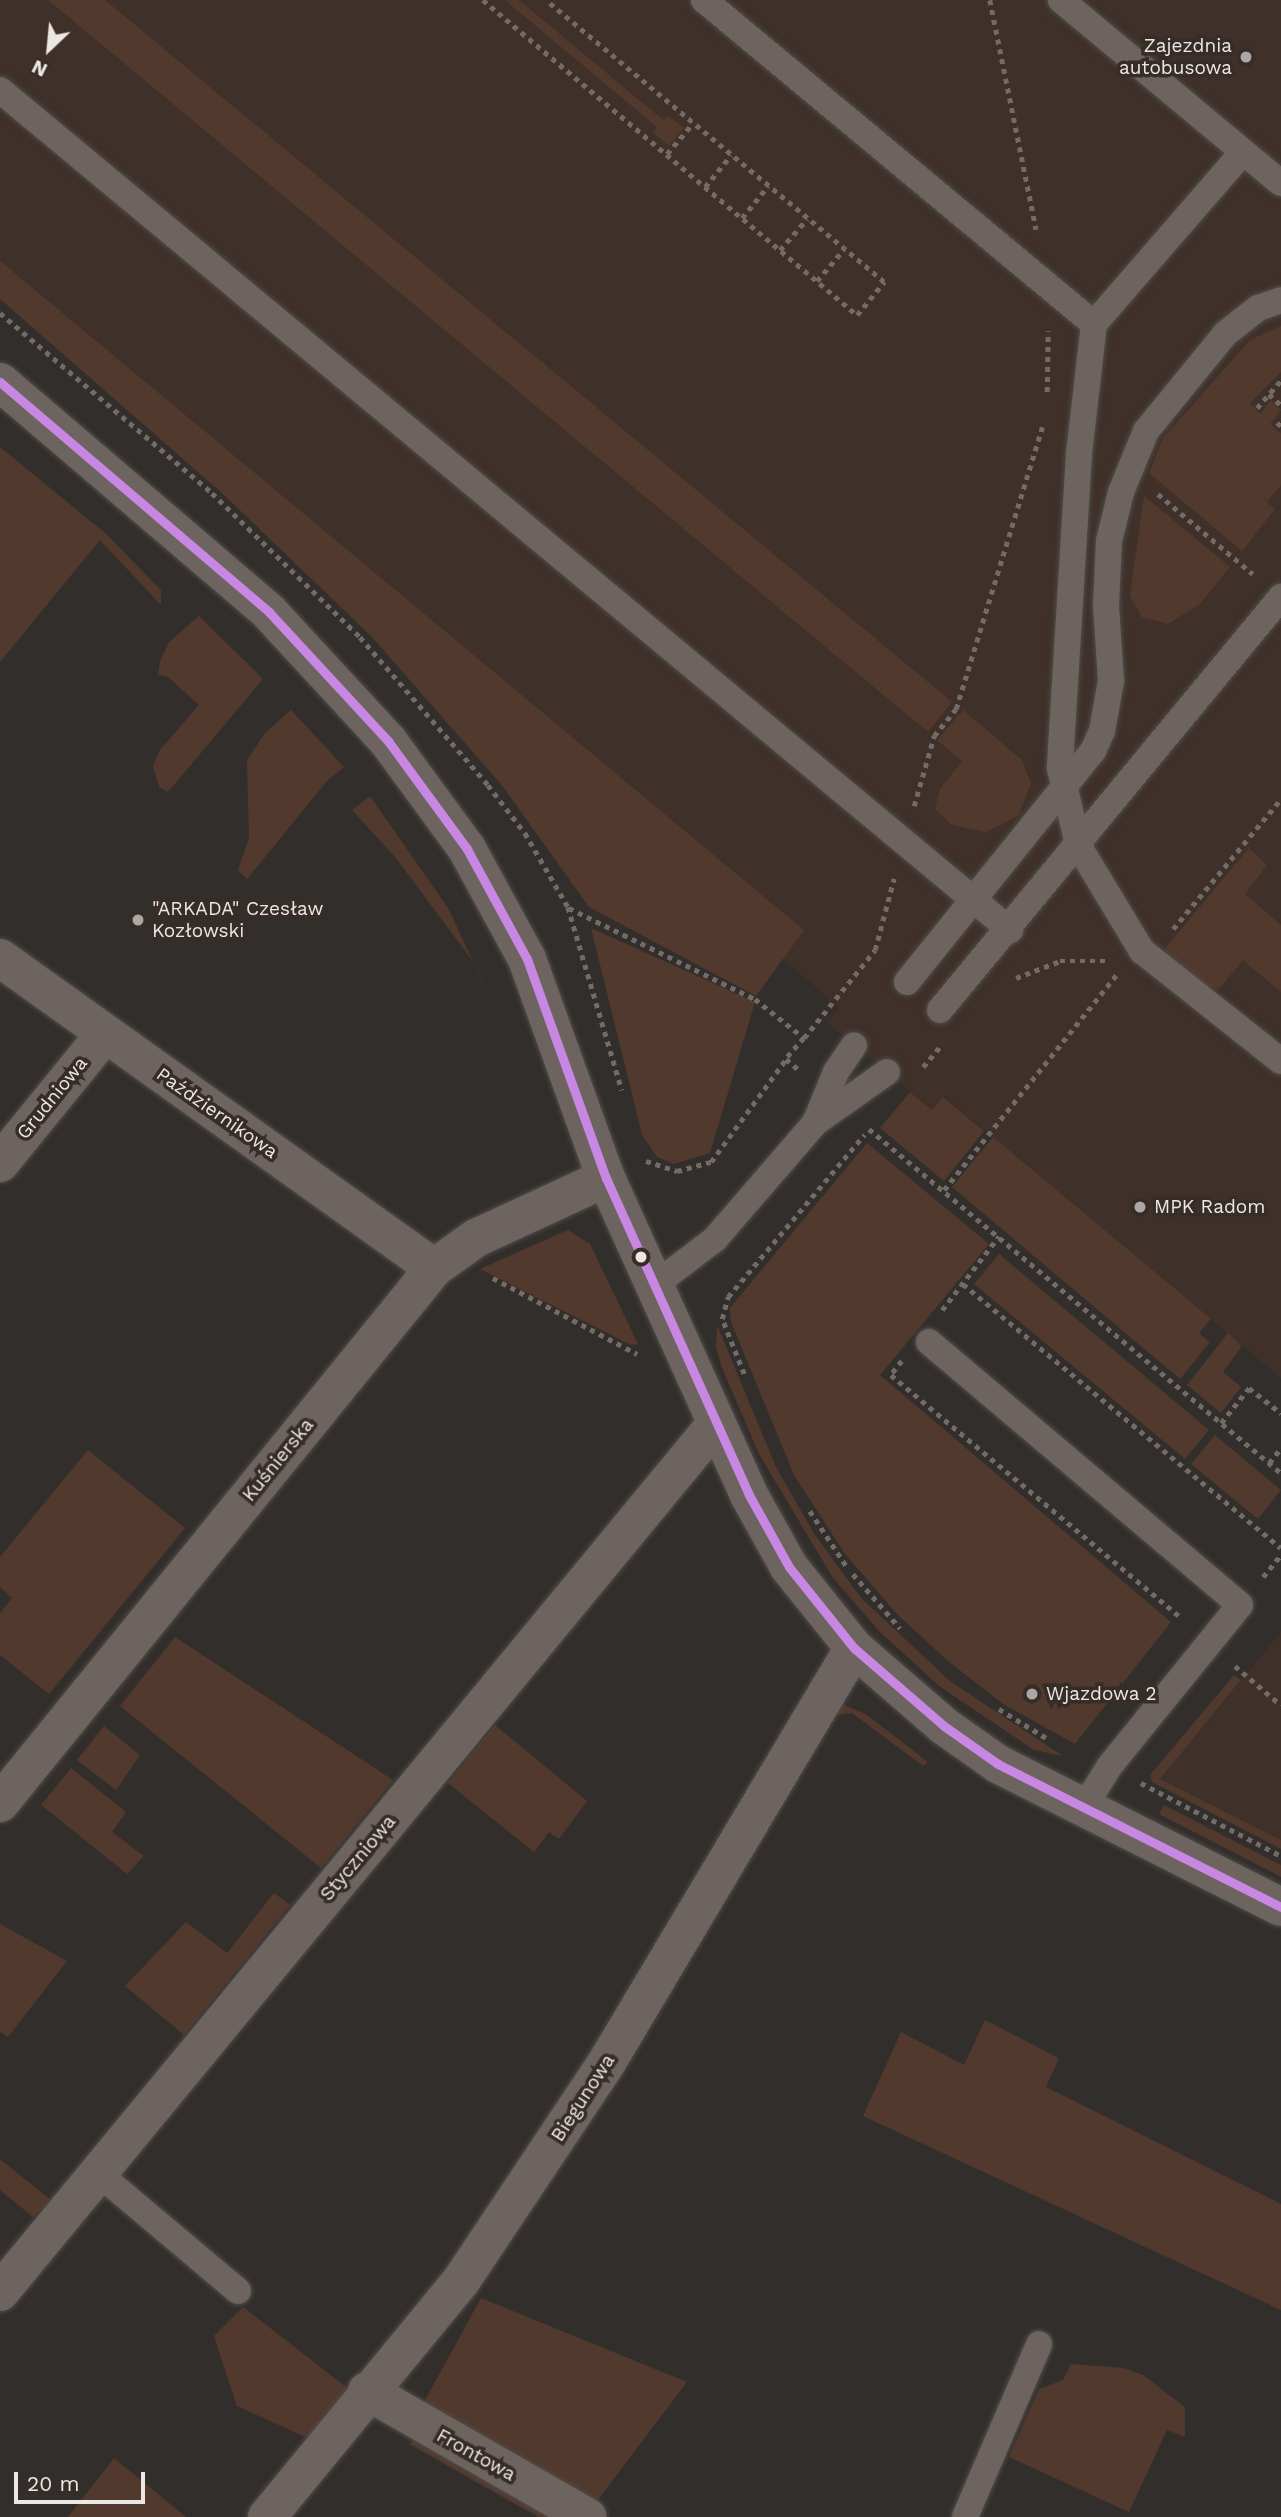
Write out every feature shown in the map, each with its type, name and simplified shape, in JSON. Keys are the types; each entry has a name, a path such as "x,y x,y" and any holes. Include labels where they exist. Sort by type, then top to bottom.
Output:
{"street":[{"path":"0,382 269,611 350,698 430,797 495,896 527,959 606,1178 715,1425 789,1567 854,1648 943,1726 998,1764 1281,1907"},
{"name":"Październikowa","path":"0,958 434,1268"},
{"name":"Grudniowa","path":"0,1163 105,1034"},
{"name":"Kuśnierska","path":"0,1803 434,1268 476,1238 606,1178"},
{"name":"Styczniowa","path":"0,2292 715,1425"},
{"name":"Biegunowa","path":"267,2517 368,2391 454,2291 576,2111 854,1648"},
{"name":"Frontowa","path":"368,2391 587,2517"}],"lane":[{"path":"704,0 1094,324"},
{"path":"1061,0 1281,183"},
{"path":"0,90 1010,930"},
{"path":"1243,152 1094,324 1079,454 1060,768 1078,845 1142,951 1281,1060"},
{"path":"907,982 1093,751 1108,706 1109,541 1127,476 1146,431 1225,334 1258,308 1281,300"},
{"path":"940,1010 1010,930 1078,845 1272,590"},
{"path":"652,1287 715,1239 815,1123 835,1099 854,1045"},
{"path":"835,1099 887,1072"},
{"path":"929,1342 1240,1605 1109,1767 1083,1809"},
{"path":"98,2173 238,2291"},
{"path":"965,2517 1039,2344"}],"path":[{"path":"483,0 857,315 884,282 546,0"},
{"path":"990,0 1048,286 1047,398"},
{"path":"667,155 693,123"},
{"path":"705,187 731,155"},
{"path":"742,218 768,186"},
{"path":"780,250 807,219"},
{"path":"817,281 844,249"},
{"path":"1257,408 1281,380"},
{"path":"1269,394 1281,405"},
{"path":"645,1160 677,1171 710,1162 786,1059 875,950 934,736 956,709 1047,412"},
{"path":"1039,436 1079,454"},
{"path":"1127,476 1147,485 1272,590"},
{"path":"1004,985 1060,961 1089,958 1123,965 1136,975 1281,799"},
{"path":"568,907 755,999 804,1038"},
{"path":"944,1190 1123,965"},
{"path":"914,1077 950,1036"},
{"path":"786,1059 1281,1473"},
{"path":"746,1380 722,1319 728,1297 879,1118"},
{"path":"490,1276 648,1359"},
{"path":"963,1284 1281,1548"},
{"path":"1221,1423 1249,1388 1281,1413"},
{"path":"1269,1463 1281,1447"},
{"path":"804,1503 848,1569 906,1634"},
{"path":"996,1707 1061,1746 1109,1767 1281,1856"}],"shaded area":[{"path":"0,0 1281,0 1281,1378 944,1097 932,1110 827,1022 839,1008 833,1002 0,285"},
{"path":"48,0 105,0 952,702 928,732"},
{"path":"505,0 519,0 663,120 668,116 684,128 669,146 653,132 657,127"},
{"path":"0,261 804,930 756,996 589,907 501,784 371,636 222,493 0,299"},
{"path":"1281,326 1281,372 1250,403 1260,414 1271,400 1281,410 1270,424 1281,433 1281,485 1267,502 1275,509 1242,551 1149,473 1163,438 1250,340"},
{"path":"0,447 105,533 161,590 161,605 100,540 0,662"},
{"path":"1144,496 1230,567 1200,604 1168,624 1142,617 1130,596"},
{"path":"199,616 263,679 168,792 159,787 153,766 160,750 199,705 168,677 158,675 160,661 169,642"},
{"path":"291,710 344,767 327,781 247,879 238,870 249,838 247,760 265,733"},
{"path":"963,710 1022,760 1031,784 1018,816 986,832 952,825 935,809 940,789 962,761 937,740"},
{"path":"370,796 448,908 473,962 395,857 352,810"},
{"path":"1249,848 1267,865 1245,894 1281,925 1281,992 1243,960 1219,989 1206,986 1163,951"},
{"path":"591,928 755,1002 710,1153 674,1164 657,1157 642,1135"},
{"path":"910,1092 932,1110 943,1097 984,1131 944,1181 880,1128"},
{"path":"993,1137 1211,1319 1199,1333 1210,1342 1180,1379 952,1187"},
{"path":"867,1143 989,1244 880,1375 1171,1622 1075,1744 1003,1704 948,1661 898,1615 845,1554 794,1475 731,1322 730,1308"},
{"path":"568,1230 590,1244 638,1344 631,1345 480,1269"},
{"path":"999,1254 1209,1430 1185,1459 974,1284"},
{"path":"717,1325 776,1467 813,1532 861,1598 950,1681 1063,1756 1034,1750 939,1686 880,1632 833,1578 759,1454 722,1368 716,1347"},
{"path":"1228,1333 1242,1346 1223,1372 1241,1387 1221,1413 1187,1385"},
{"path":"1215,1435 1281,1490 1258,1519 1191,1464"},
{"path":"88,1450 185,1528 49,1694 0,1655 0,1613 12,1598 0,1587 0,1557"},
{"path":"1281,1632 1281,1840 1160,1779"},
{"path":"175,1637 393,1780 321,1868 120,1706"},
{"path":"1234,1675 1241,1680 1160,1779 1281,1840 1281,1849 1152,1782 1150,1775"},
{"path":"842,1704 867,1715 928,1762 923,1766 852,1713 833,1716"},
{"path":"495,1725 587,1801 559,1839 549,1832 534,1852 448,1783"},
{"path":"104,1726 140,1755 116,1790 77,1760"},
{"path":"71,1768 126,1812 112,1832 144,1856 127,1874 41,1805"},
{"path":"1164,1805 1281,1865 1281,1877 1159,1814"},
{"path":"274,1893 290,1905 184,2035 125,1986 186,1922 227,1953"},
{"path":"0,1924 67,1961 8,2037 0,2032"},
{"path":"985,2020 1059,2058 1046,2087 1281,2204 1281,2310 863,2116 901,2032 964,2065"},
{"path":"0,2159 51,2200 33,2217 0,2190"},
{"path":"481,2298 687,2382 594,2505 424,2402"},
{"path":"243,2307 350,2390 310,2439 237,2406 214,2336"},
{"path":"1071,2364 1124,2368 1143,2375 1185,2407 1185,2437 1167,2430 1129,2512 1009,2457 1039,2389 1063,2380"},
{"path":"422,2436 561,2517 538,2517 409,2444"},
{"path":"114,2458 186,2517 68,2517"}],"transit line":[{"path":"0,382 269,612 388,741 467,849 527,959 606,1178 749,1495 789,1567 854,1648 944,1726 998,1764 1281,1907"}],"place":[{"name":"Zajezdnia autobusowa","path":"1246,57"},
{"name":"\"ARKADA\" Czesław Kozłowski","path":"138,920"},
{"name":"MPK Radom","path":"1140,1207"},
{"name":"Wjazdowa 2","path":"1032,1694"}]}
